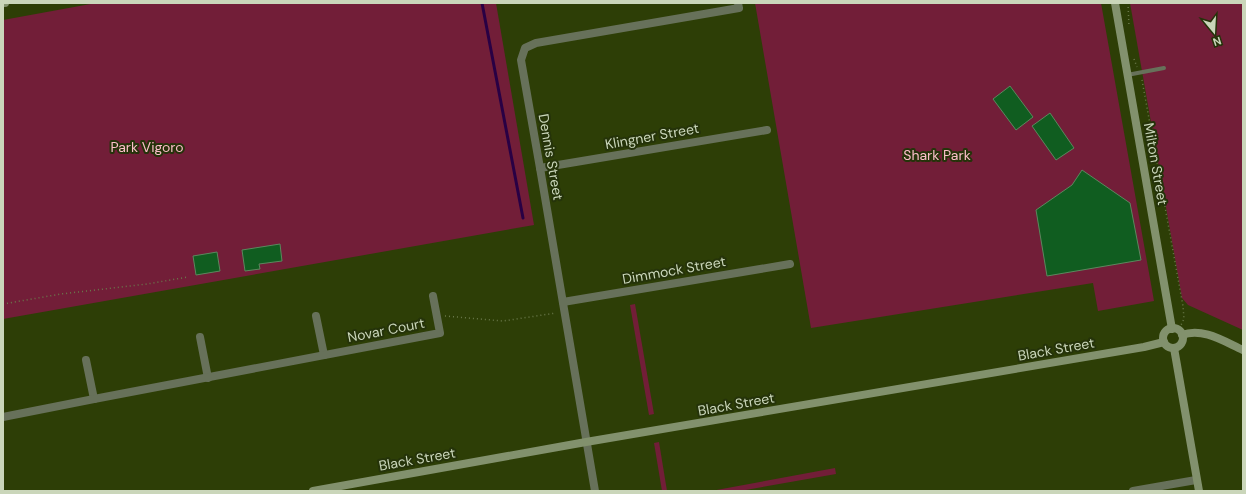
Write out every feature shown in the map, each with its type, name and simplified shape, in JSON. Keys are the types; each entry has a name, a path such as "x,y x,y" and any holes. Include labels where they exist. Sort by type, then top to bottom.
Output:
{"street":[{"name":"Dennis Street","path":"595,491 521,60 526,48 536,43 739,8 738,3"},
{"name":"Milton Street","path":"1115,3 1127,75 1177,331"},
{"name":"Klingner Street","path":"540,168 767,130"},
{"name":"Dimmock Street","path":"562,302 790,264"},
{"name":"Novar Court","path":"3,417 440,333 433,296"},
{"path":"316,316 324,355"},
{"path":"1177,331 1181,344 1174,348 1168,347 1164,342 1165,333 1167,331 1177,331 1199,332 1212,336 1243,350"},
{"path":"200,338 208,378"},
{"name":"Black Street","path":"313,491 586,442 1144,347 1164,342"},
{"path":"1174,348 1199,491"},
{"path":"86,360 94,399"},
{"path":"1134,491 1196,480"}],"lane":[{"path":"1127,75 1164,68"}],"path":[{"path":"1128,3 1129,28"},
{"path":"1142,80 1184,312 1184,321 1177,331"},
{"path":"3,304 61,294 148,284 188,277"},
{"path":"437,315 503,321 564,311"}],"green space":[{"name":"Park Vigoro","path":"96,3 496,3 534,225 3,319 3,20"},
{"name":"Shark Park","path":"755,3 1101,3 1154,301 1098,311 1093,283 811,328"},
{"path":"1130,3 1243,3 1243,330 1188,305 1182,298"},
{"path":"635,304 654,414 649,415 630,305"},
{"path":"659,442 667,491 662,491 654,443"},
{"path":"835,468 836,474 740,491 711,491"}],"building":[{"path":"1010,86 1033,117 1016,130 993,99"},
{"path":"1050,113 1074,148 1056,160 1032,126"},
{"path":"1082,170 1130,203 1141,260 1047,276 1036,210 1072,185"},
{"path":"280,244 282,261 259,264 260,269 245,271 242,250"},
{"path":"217,252 220,271 196,275 193,256"}],"waterway":[{"path":"482,3 523,218"}]}
